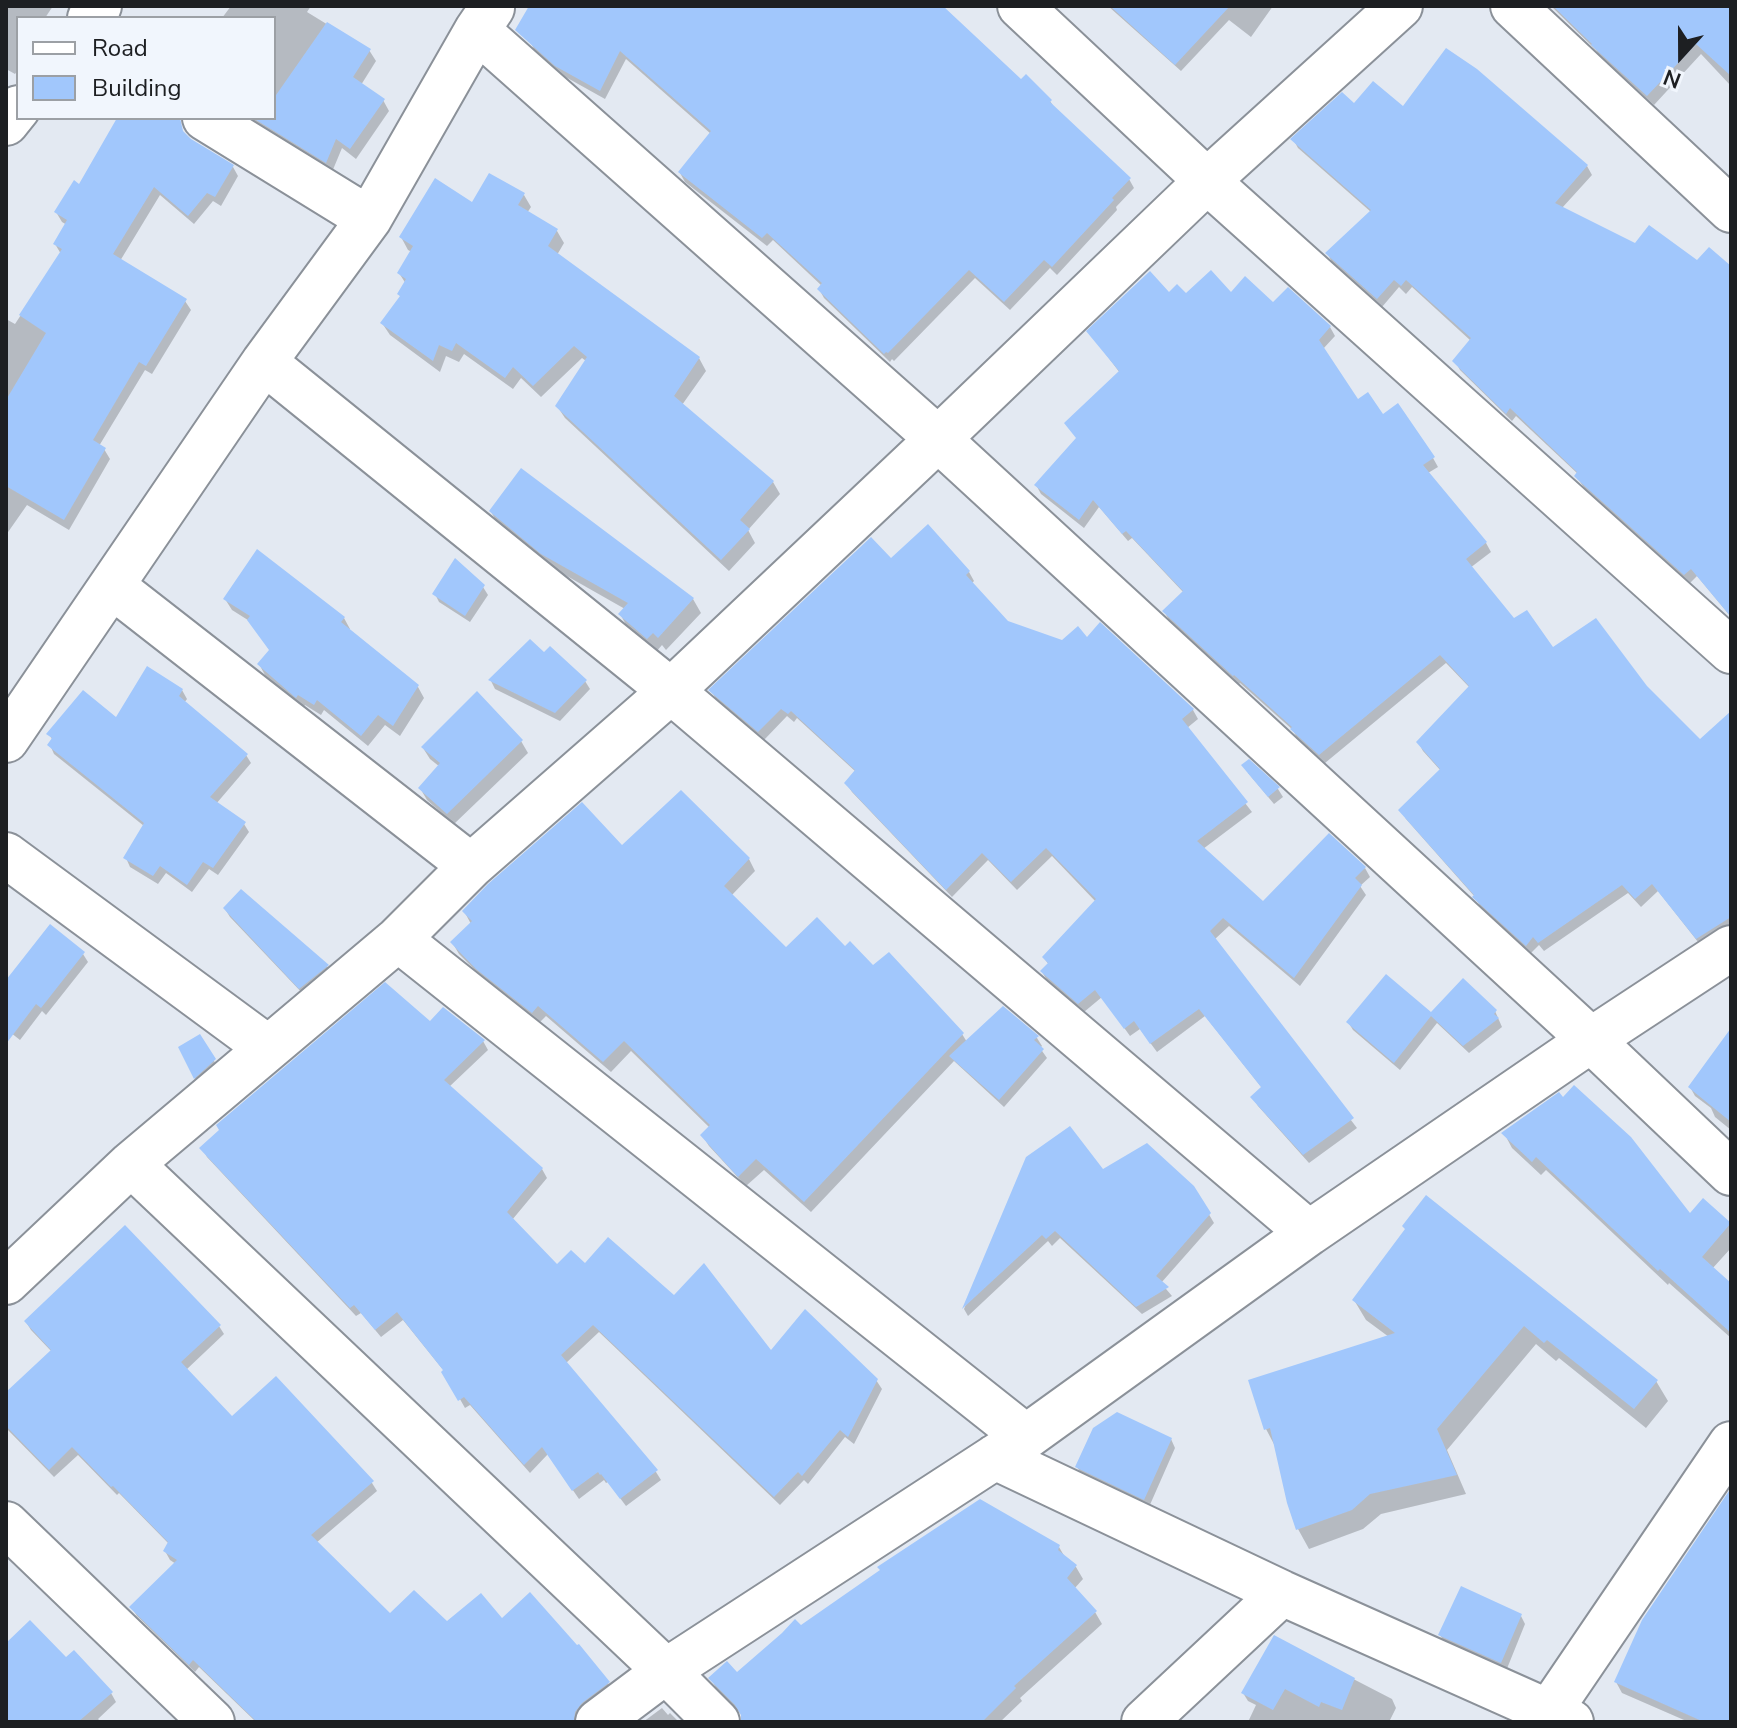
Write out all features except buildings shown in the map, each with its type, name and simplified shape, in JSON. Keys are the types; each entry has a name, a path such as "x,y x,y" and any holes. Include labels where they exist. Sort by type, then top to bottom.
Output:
{"street":[{"path":"1020,6 1207,181 1731,651"},
{"path":"6,1282 131,1164 398,939 471,866 671,691 1207,181 1400,6"},
{"path":"1513,6 1731,210"},
{"path":"6,740 264,362 369,219 485,18 1731,1173"},
{"path":"208,120 369,219"},
{"path":"264,362 671,691 1309,1233"},
{"path":"112,586 471,866"},
{"path":"6,855 268,1048"},
{"path":"398,939 1010,1447 1282,1593 1554,1719 1731,1444"},
{"path":"598,1722 666,1671 1010,1447 1309,1233 1731,948"},
{"path":"131,1164 717,1722"},
{"path":"6,1524 212,1722"},
{"path":"1144,1722 1282,1593"}]}
